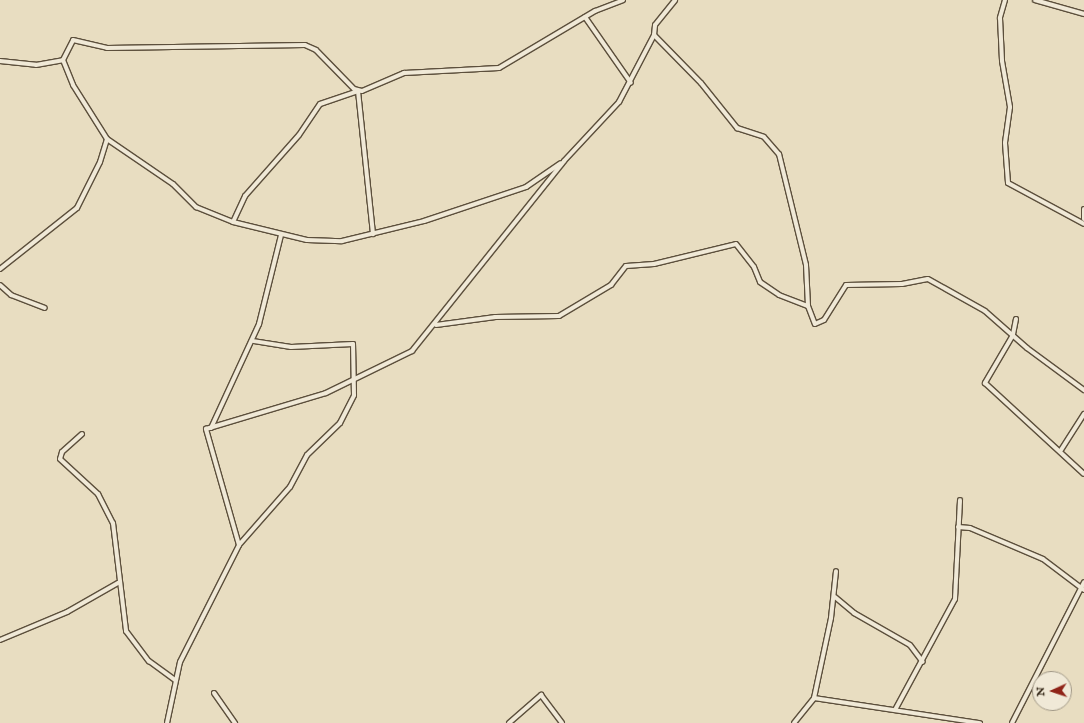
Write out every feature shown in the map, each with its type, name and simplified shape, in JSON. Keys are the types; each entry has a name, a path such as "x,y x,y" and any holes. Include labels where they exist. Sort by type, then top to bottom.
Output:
{"street":[{"path":"233,222 245,196 299,136 320,104 404,73 499,68 585,17 623,0"},
{"path":"239,545 206,429 355,381 409,354 436,325 564,161 608,114 630,83 654,35 655,25 675,0"},
{"path":"1004,0 1000,18 1002,61 1010,107 1005,143 1008,183 1084,224"},
{"path":"1035,0 1084,14"},
{"path":"585,17 630,83"},
{"path":"654,35 705,87 737,128 764,137 779,154 806,265 808,306 813,323 819,325 846,285 902,284 928,279 968,299 1084,390"},
{"path":"373,234 358,91 316,50 306,45 107,48 73,40 63,60 73,85 107,139 173,184 200,209 233,222 281,235 329,242 373,234 517,191 564,161"},
{"path":"0,61 36,65 63,60"},
{"path":"0,269 77,208 100,162 107,139"},
{"path":"1084,209 1084,219"},
{"path":"211,428 252,341 281,235"},
{"path":"436,325 495,317 559,316 611,285 626,266 654,264 733,244 742,249 763,285 808,306"},
{"path":"0,285 11,295 45,308"},
{"path":"1016,319 1013,335 985,383 1061,450 1084,474"},
{"path":"167,723 175,680 195,630 239,545 290,487 307,455 340,423 354,395 355,381 353,344 291,347 252,341"},
{"path":"1061,450 1084,414"},
{"path":"82,434 62,452 60,459 98,494 113,523 118,583 126,631 149,661 175,680"},
{"path":"895,710 923,662 956,596 960,500"},
{"path":"958,527 970,528 1043,559 1083,589"},
{"path":"794,723 814,698 835,597 836,570"},
{"path":"1012,723 1083,589 1084,582"},
{"path":"0,640 67,612 118,583"},
{"path":"835,597 854,613 910,645 923,662"},
{"path":"214,693 235,723"},
{"path":"509,723 541,695 562,723"},
{"path":"814,698 978,722"}]}
